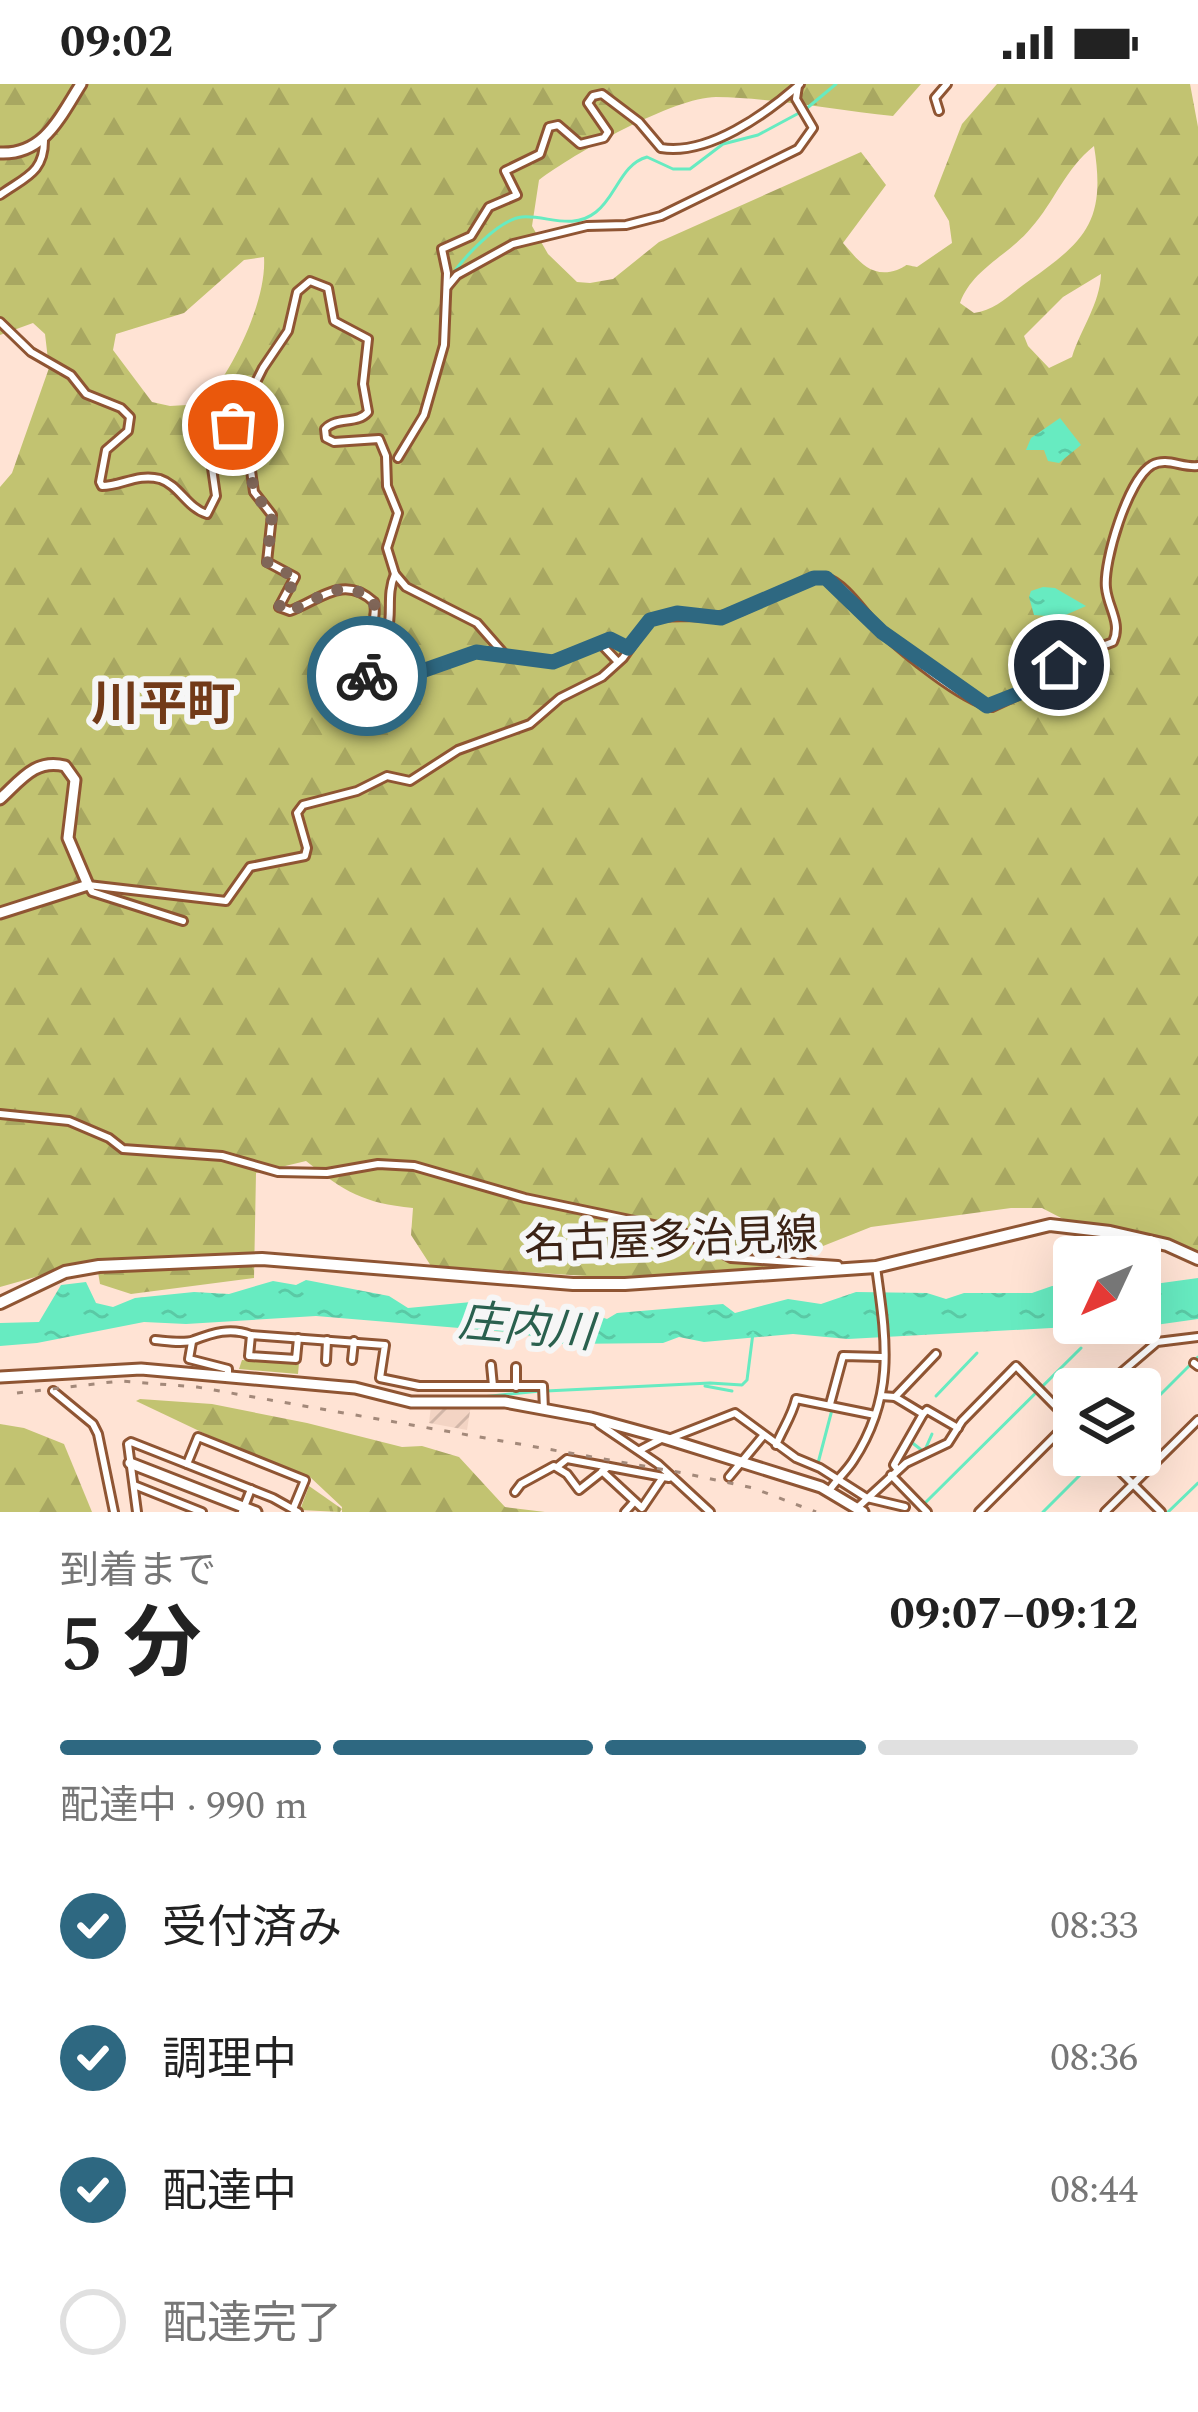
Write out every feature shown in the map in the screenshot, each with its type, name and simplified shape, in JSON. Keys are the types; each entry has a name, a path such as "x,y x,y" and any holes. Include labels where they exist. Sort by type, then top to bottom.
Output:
{"main road":[{"path":"0,153 23,152 44,138 80,84"},
{"path":"0,799 29,771 53,763 65,766 75,780 68,838 88,885 0,913"},
{"name":"名古屋多治見線","path":"0,1303 78,1268 262,1259 573,1284 876,1267 1033,1228 1068,1225 1167,1245 1198,1259"},
{"path":"0,1377 50,1382 141,1369 355,1388 411,1402 491,1401 591,1418 666,1438 829,1491 860,1510"},
{"path":"130,1463 256,1512"}],"street":[{"path":"939,112 935,98 947,84"},
{"path":"447,288 457,275 513,244 587,226 649,221 798,149 813,128 796,98 799,85"},
{"path":"398,458 424,415 441,357 447,288 444,246 464,240 477,229 489,207 517,195 506,171 540,154 548,127 558,125 587,145 608,134 588,103 593,96 605,96 639,122 661,148 676,151 719,136 799,85"},
{"path":"0,195 38,170 45,154 44,138"},
{"path":"0,322 31,352 71,374 86,394 121,408 130,418 128,431 106,450 100,482 105,488 134,477 156,478 206,514 216,496 212,450 235,424 288,331 297,292 304,284 320,283 328,288 334,320 368,339 363,384 368,412 359,419 330,424 326,438 334,442 379,439 386,456 387,486 398,513 387,548 395,574 450,613 477,622 505,655"},
{"path":"235,424 248,440 254,493 272,515 267,562 296,578 279,607 290,611 335,588 366,594 374,602 376,622 354,650 346,672 357,678 422,671 476,652 553,662 610,639 628,648"},
{"path":"88,885 226,901 250,867 305,856 297,813 304,805 387,776 410,781 458,750 530,724 560,698 592,684 619,662 650,620 690,614 721,618 814,578 826,578 919,661 992,707 1048,681 1063,661 1118,637 1106,590 1124,508 1144,471 1152,466 1168,461 1198,466"},
{"path":"354,650 370,652 385,640 395,574"},
{"path":"602,644 619,662"},
{"path":"88,885 92,892 183,922"},
{"path":"0,1114 69,1121 123,1149 222,1156 278,1172 327,1173 377,1164 414,1166 525,1198 679,1230 730,1258 858,1269"},
{"path":"829,1491 852,1462 881,1396 887,1346 876,1267"},
{"path":"155,1340 192,1342 204,1334 239,1330 251,1335 385,1345 380,1378 419,1386 542,1387 544,1410"},
{"path":"251,1335 249,1356 273,1358 296,1359 298,1338"},
{"path":"1127,1368 1157,1342 1198,1337"},
{"path":"326,1360 327,1340"},
{"path":"192,1342 189,1359 215,1364 228,1370 228,1376"},
{"path":"352,1360 354,1342"},
{"path":"895,1397 936,1354"},
{"path":"830,1404 843,1355 882,1357"},
{"path":"491,1365 493,1385"},
{"path":"860,1510 894,1473 948,1443 1016,1366 1053,1402"},
{"path":"515,1387 516,1367"},
{"path":"50,1382 58,1400 83,1415 98,1434 115,1512"},
{"path":"881,1396 895,1397 923,1414"},
{"path":"776,1445 796,1399 875,1415"},
{"path":"927,1512 894,1473 894,1465 927,1410 958,1428"},
{"path":"640,1450 734,1413 776,1445 867,1498 905,1507"},
{"path":"591,1418 640,1450 710,1512"},
{"path":"1106,1512 1198,1420"},
{"path":"729,1477 763,1436"},
{"path":"137,1512 131,1442 296,1510 305,1480 198,1437 187,1464"},
{"path":"979,1512 1053,1440"},
{"path":"515,1492 567,1459 668,1478"},
{"path":"557,1467 579,1490 605,1469"},
{"path":"605,1469 642,1508 668,1478"},
{"path":"1125,1476 1161,1512"},
{"path":"134,1485 202,1512"},
{"path":"243,1509 250,1489"},
{"path":"625,1512 634,1502"}],"shaded area":[{"path":"471,1405 467,1430 429,1423 431,1406"}],"green space":[{"path":"0,84 921,84 893,116 760,100 698,99 651,116 575,156 539,180 532,226 548,254 577,282 590,283 613,279 659,242 861,152 886,185 843,243 872,270 917,267 952,243 949,221 934,196 962,124 997,84 1190,84 1198,127 1198,1253 1161,1236 1065,1220 1042,1208 1011,1208 871,1227 765,1269 633,1279 431,1266 411,1235 413,1208 355,1194 306,1161 256,1173 254,1278 131,1294 100,1284 96,1260 0,1287 0,487 12,473 49,368 45,334 33,323 0,335","holes":["1094,146 1094,210 1066,252 997,305 974,313 960,303 982,271 1031,228","264,257 260,294 246,335 203,404 152,402 113,350 116,334 184,313 244,260","1101,274 1094,306 1072,357 1049,368 1024,336 1063,297"]},
{"path":"242,1360 299,1363 298,1374 239,1369"},
{"path":"136,1401 212,1404 402,1447 422,1446 459,1457 505,1507 545,1512 342,1512 310,1477 233,1447"},
{"path":"0,1424 64,1444 92,1512 0,1512"},
{"path":"309,1486 342,1509 340,1512 300,1510"}],"water":[{"path":"1060,418 1081,445 1059,463 1048,461 1044,450 1026,450 1031,438"},
{"path":"1055,588 1086,606 1061,617 1034,615 1029,597 1031,591"},
{"name":"庄内川","path":"1198,1278 1198,1319 1161,1324 1161,1283"},
{"name":"庄内川","path":"306,1280 389,1296 408,1308 482,1301 550,1319 572,1316 586,1322 595,1315 607,1319 617,1313 723,1304 735,1313 788,1299 821,1304 856,1292 927,1293 946,1299 964,1293 1032,1293 1052,1286 1053,1328 848,1339 793,1334 704,1342 679,1337 663,1343 563,1344 519,1333 316,1316 144,1322 0,1346 0,1323 39,1322 61,1285 86,1282 96,1303 113,1307 135,1298 229,1294 273,1281 296,1285"}],"waterway":[{"path":"806,109 836,84"},
{"path":"450,278 482,241 513,219 587,218 603,206 638,161 647,157 673,169 690,169 723,144 758,135 799,113"},
{"path":"441,317 443,289"},
{"path":"546,1391 742,1385 747,1380 753,1333"},
{"path":"924,1504 1081,1348"},
{"path":"936,1396 977,1353"},
{"path":"1161,1394 1198,1357"},
{"path":"817,1467 845,1360"},
{"path":"705,1386 732,1391"},
{"path":"482,1397 540,1391"},
{"path":"910,1441 924,1452 932,1434"},
{"path":"1043,1512 1079,1476"},
{"path":"1168,1512 1198,1483"}],"railway":[{"path":"17,1393 120,1381 197,1387 683,1473 753,1488 816,1512"}],"way so far":[{"path":"233,425 246,435 254,493 272,515 267,562 296,578 279,607 290,611 335,588 366,594 374,602 376,622 345,666 351,677 367,676"}],"district":[{"name":"川平町","path":"163,705"}],"route":[{"path":"367,676 422,671 476,652 553,662 610,639 628,648 650,620 677,613 721,618 814,578 833,581 882,632 987,706 1040,685 1059,665"}]}
